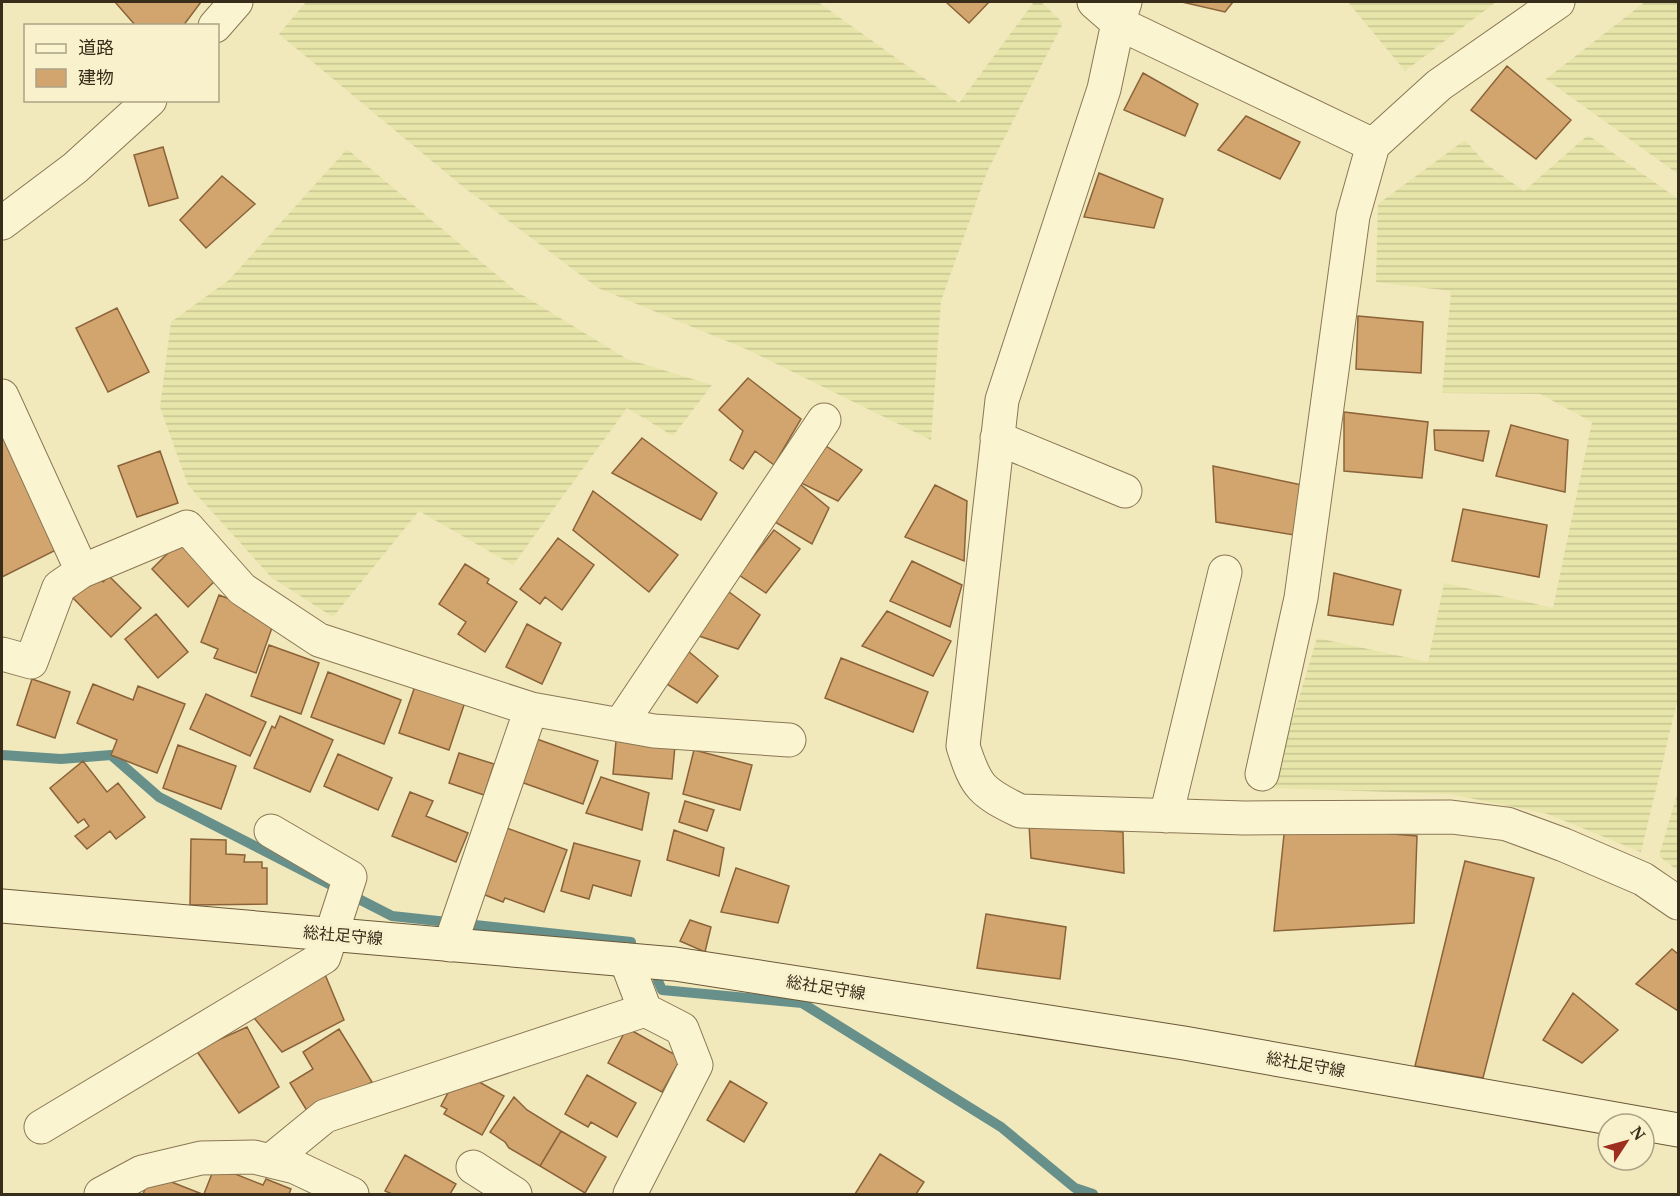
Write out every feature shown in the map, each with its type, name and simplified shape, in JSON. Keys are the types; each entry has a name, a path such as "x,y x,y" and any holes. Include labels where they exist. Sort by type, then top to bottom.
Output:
{"street":[{"path":"217,24 236,2"},
{"path":"1094,2 1122,12 1373,144"},
{"path":"1262,774 1301,598 1353,216 1373,144 1439,85 1558,2"},
{"path":"1122,12 1104,89 1002,399 963,746 972,776 991,797 1020,811 1244,818 1451,817 1507,824 1564,844 1643,879 1678,903"},
{"path":"2,223 75,168 148,102"},
{"path":"2,396 82,571"},
{"path":"620,725 824,420"},
{"path":"997,438 1125,491"},
{"path":"2,654 31,662 59,587 82,571 187,527 242,589 320,640 531,709 654,731 789,740"},
{"path":"1166,816 1225,572"},
{"path":"450,945 531,709"},
{"path":"41,1127 324,957 350,877 271,831"},
{"name":"総社足守線","path":"2,906 675,964 1172,1041 1596,1116"},
{"path":"626,960 645,1010 682,1029 696,1065 630,1194"},
{"path":"270,1161 325,1116 645,1010"},
{"name":"総社足守線","path":"1656,1126 1678,1130"},
{"path":"101,1194 142,1172 201,1158 254,1157 295,1167 352,1194"},
{"path":"473,1167 514,1194"}],"shaded area":[{"path":"306,2 818,2 959,103 1034,2 1041,2 1063,23 987,172 941,301 931,440 746,349 598,288 462,186 279,34"},
{"path":"1348,2 1496,2 1405,71"},
{"path":"1645,2 1678,2 1678,174 1546,79"},
{"path":"1588,135 1678,199 1678,698 1641,852 1548,814 1450,794 1272,788 1317,638 1428,662 1444,583 1553,608 1592,422 1540,394 1442,393 1451,291 1376,282 1378,204 1465,140 1486,164 1524,191"},
{"path":"347,149 516,291 627,359 712,385 673,436 627,408 513,565 419,511 333,617 271,577 188,485 160,407 171,322 229,280"},
{"path":"1678,791 1678,871 1659,856"}],"building":[{"path":"115,2 201,2 184,24 134,24"},
{"path":"946,2 989,2 969,23"},
{"path":"1182,2 1233,2 1225,12"},
{"path":"1507,66 1571,120 1536,159 1471,110"},
{"path":"1143,73 1198,104 1185,136 1124,110"},
{"path":"1246,116 1300,142 1280,179 1218,150"},
{"path":"163,147 178,198 149,206 134,155"},
{"path":"1099,173 1163,199 1154,228 1084,217"},
{"path":"222,176 255,204 206,248 180,220"},
{"path":"117,308 149,372 108,392 76,328"},
{"path":"1358,316 1423,322 1421,373 1356,369"},
{"path":"748,378 801,419 774,465 755,451 743,469 730,460 743,431 719,410"},
{"path":"1344,412 1428,422 1422,478 1344,471"},
{"path":"1511,425 1568,440 1565,492 1496,476"},
{"path":"2,429 60,548 2,577"},
{"path":"1434,430 1489,431 1483,461 1435,450"},
{"path":"642,438 717,493 701,520 612,473"},
{"path":"820,442 862,470 838,501 795,480"},
{"path":"160,451 178,503 137,517 118,466"},
{"path":"1213,466 1316,488 1294,535 1216,522"},
{"path":"795,480 829,508 812,544 770,519"},
{"path":"935,485 967,501 964,561 905,537"},
{"path":"593,491 678,555 649,592 573,530"},
{"path":"1463,509 1547,525 1539,577 1452,561"},
{"path":"774,530 800,549 766,593 739,575"},
{"path":"558,538 594,565 562,610 545,597 540,604 520,589"},
{"path":"180,541 217,579 188,607 152,569"},
{"path":"912,561 962,585 950,627 890,601"},
{"path":"465,564 489,579 487,583 517,602 485,652 458,634 466,622 439,604"},
{"path":"1334,573 1401,590 1393,625 1328,615"},
{"path":"97,575 103,582 109,576 141,608 111,637 73,598"},
{"path":"725,589 760,615 738,649 696,635"},
{"path":"219,595 245,605 244,611 274,622 256,673 214,658 218,649 201,642"},
{"path":"887,611 951,641 933,676 862,646"},
{"path":"156,614 188,652 158,678 125,639"},
{"path":"527,624 561,643 542,684 506,667"},
{"path":"269,645 319,663 301,714 251,696"},
{"path":"682,646 718,676 697,703 662,681"},
{"path":"841,658 928,692 913,732 825,698"},
{"path":"328,672 401,700 384,744 311,717"},
{"path":"32,679 70,692 55,738 17,725"},
{"path":"93,684 133,700 138,686 185,704 157,773 111,755 117,740 77,723"},
{"path":"415,686 465,702 449,750 399,733"},
{"path":"206,694 266,722 250,756 190,729"},
{"path":"280,716 333,740 310,792 254,768 272,726 275,728"},
{"path":"534,738 598,761 583,804 518,781"},
{"path":"616,741 675,746 672,779 613,774"},
{"path":"178,745 236,766 221,809 163,788"},
{"path":"694,750 752,765 740,810 683,794"},
{"path":"459,753 494,764 484,795 449,783"},
{"path":"338,754 392,778 378,810 324,786"},
{"path":"83,761 107,792 118,783 145,817 116,839 110,831 87,849 75,836 89,826 84,819 78,823 50,788"},
{"path":"601,777 649,793 642,830 586,813"},
{"path":"410,792 433,801 426,816 468,833 456,862 392,836"},
{"path":"685,801 714,810 707,831 679,822"},
{"path":"1029,824 1123,832 1124,873 1031,858"},
{"path":"1285,825 1417,836 1414,923 1274,931"},
{"path":"504,827 567,850 544,912 505,898 503,902 480,893"},
{"path":"674,830 724,848 719,876 667,860"},
{"path":"191,839 226,840 226,854 245,855 244,862 262,862 262,868 267,868 267,904 190,905"},
{"path":"574,843 640,861 631,896 593,885 589,899 561,891"},
{"path":"1465,861 1534,878 1483,1078 1415,1066"},
{"path":"736,868 789,886 778,923 721,912"},
{"path":"986,914 1066,927 1060,979 977,968"},
{"path":"690,920 711,927 705,952 680,941"},
{"path":"1672,949 1678,954 1678,1011 1636,984"},
{"path":"324,972 344,1020 282,1052 250,1013"},
{"path":"1573,993 1618,1030 1582,1063 1543,1040"},
{"path":"247,1027 279,1087 239,1113 196,1050"},
{"path":"627,1028 681,1058 662,1092 608,1063"},
{"path":"339,1029 372,1082 312,1119 290,1083 313,1069 303,1052"},
{"path":"467,1075 504,1096 482,1135 444,1114 447,1109 441,1106 456,1078"},
{"path":"587,1075 636,1103 617,1137 591,1122 588,1127 565,1114"},
{"path":"730,1081 767,1103 744,1142 707,1120"},
{"path":"514,1097 527,1110 561,1131 540,1166 509,1148 505,1142 490,1132"},
{"path":"561,1131 606,1157 585,1193 540,1166"},
{"path":"880,1154 924,1182 916,1194 855,1194"},
{"path":"405,1155 456,1184 450,1194 392,1194 385,1191"},
{"path":"215,1166 263,1185 266,1179 291,1189 289,1194 204,1194"},
{"path":"151,1174 202,1194 143,1194"}],"waterway":[{"path":"2,755 61,759 111,755 159,797 335,887"},
{"path":"349,894 392,916 631,942"},
{"path":"658,981 662,990 802,1003 1001,1127 1075,1188 1093,1194"}]}
